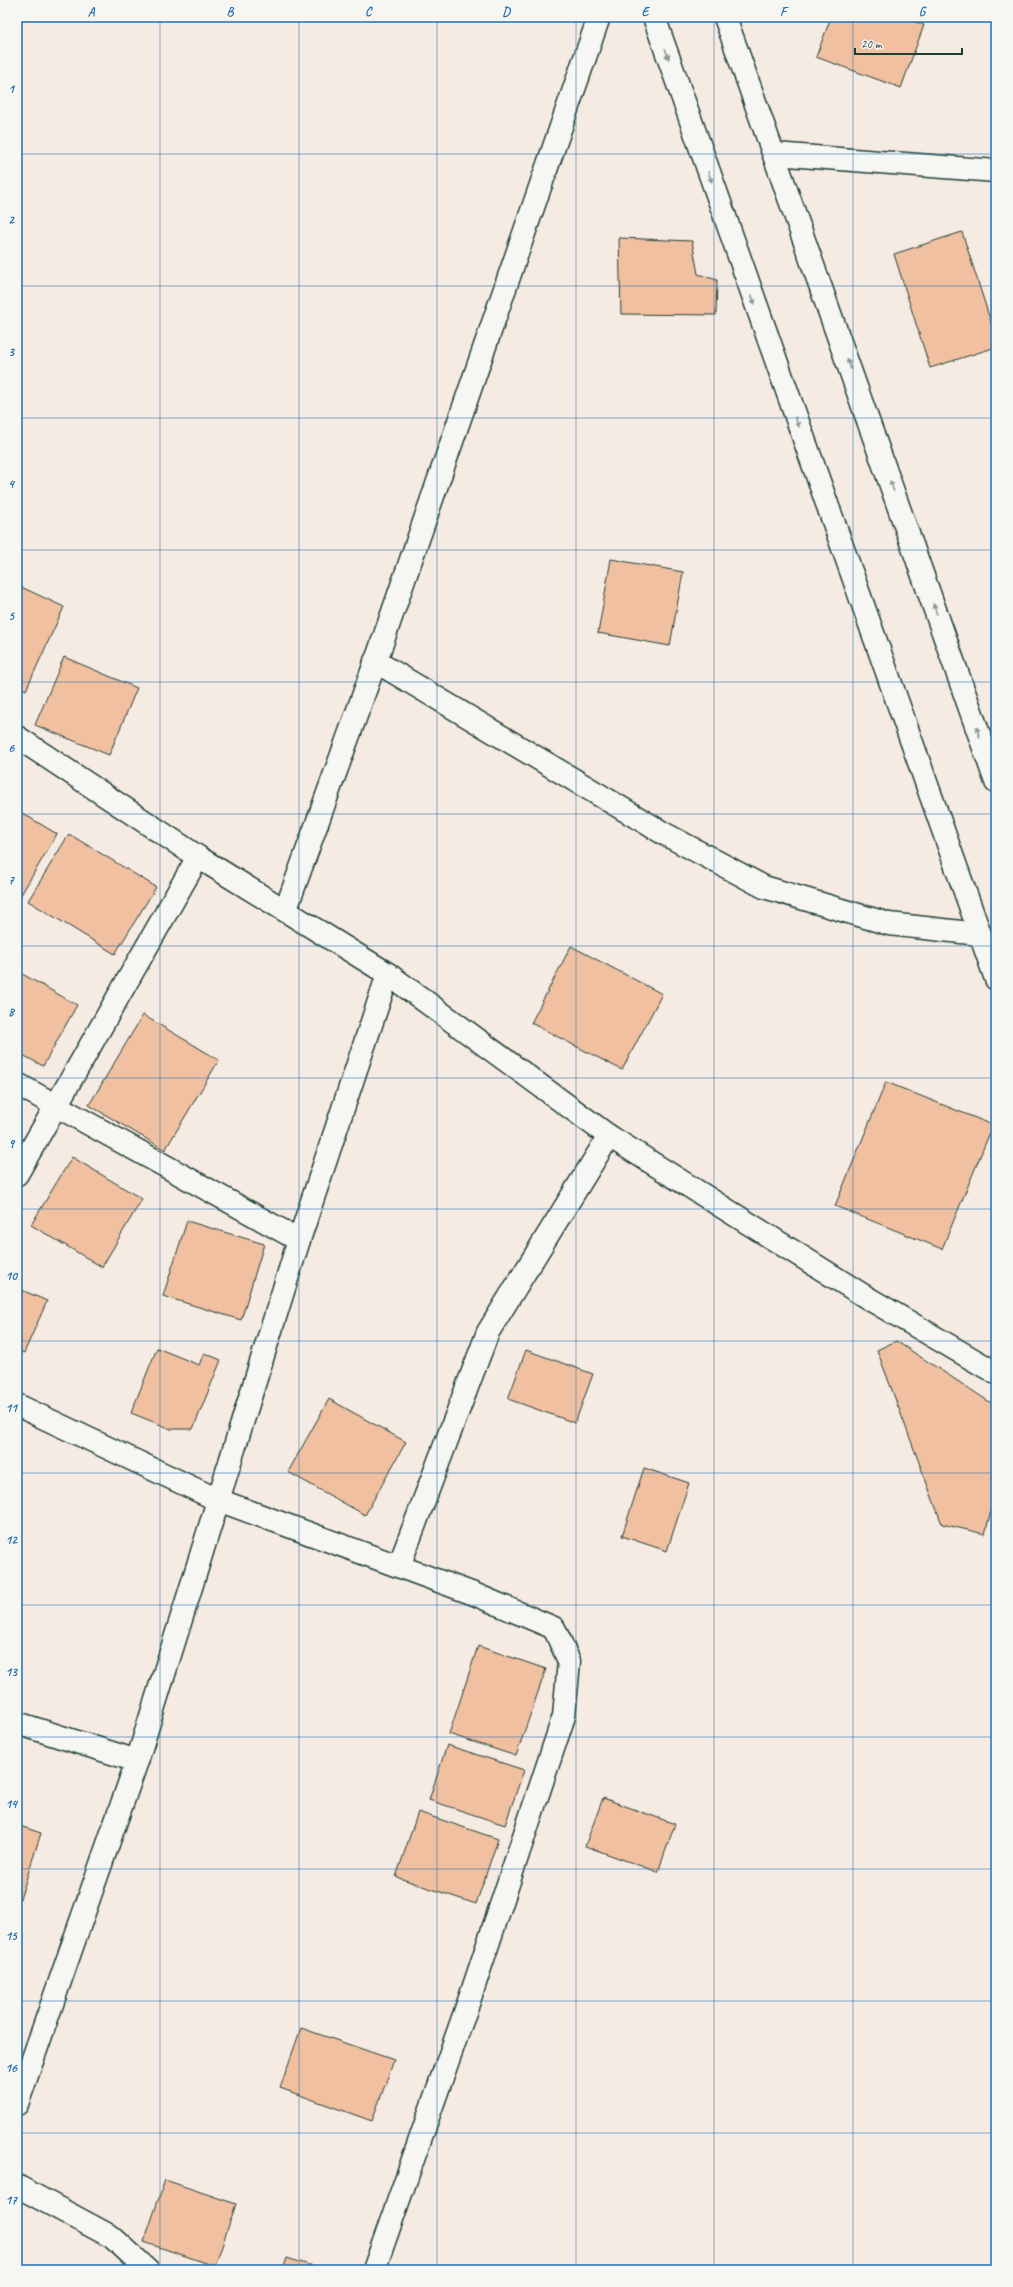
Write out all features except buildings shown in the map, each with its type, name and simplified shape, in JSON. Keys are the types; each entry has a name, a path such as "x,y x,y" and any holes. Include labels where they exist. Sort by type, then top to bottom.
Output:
{"street":[{"path":"286,909 375,661 599,17"},
{"path":"654,17 996,980"},
{"path":"725,17 775,154 996,782"},
{"path":"775,154 996,171"},
{"path":"375,661 663,833 764,887 889,924 979,934"},
{"path":"17,737 198,857 286,909 388,974 609,1136 866,1297 996,1373"},
{"path":"17,1174 57,1107 198,857"},
{"path":"17,2104 137,1761 299,1240 388,974"},
{"path":"17,1084 299,1240"},
{"path":"399,1566 488,1332 609,1136"},
{"path":"17,1405 218,1500 474,1594 554,1628 569,1661 564,1716 470,1998 374,2270"},
{"path":"17,1723 137,1761"},
{"path":"17,2186 112,2237 148,2270"}]}
